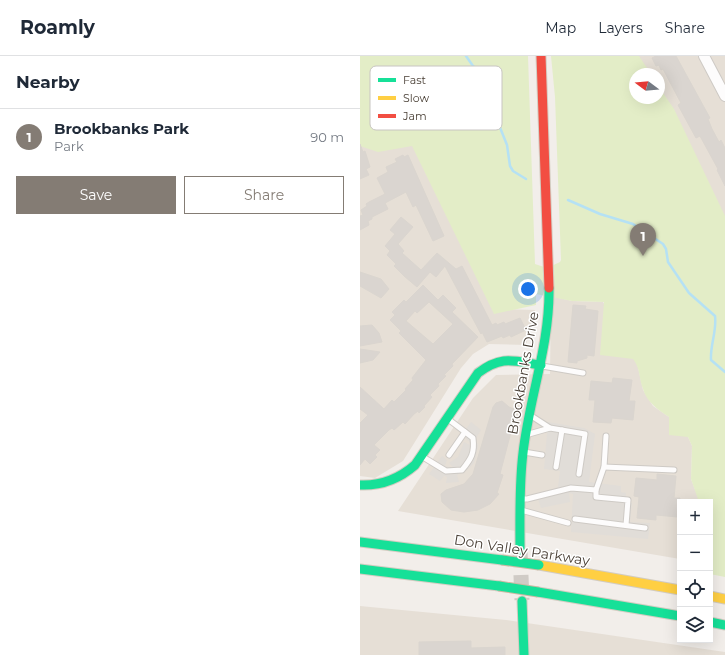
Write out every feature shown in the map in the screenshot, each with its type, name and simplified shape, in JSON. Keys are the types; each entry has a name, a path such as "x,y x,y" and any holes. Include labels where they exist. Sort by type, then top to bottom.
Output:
{"main road":[{"name":"Brookbanks Drive","path":"520,550 520,498 523,452 541,366 549,301 541,56"},
{"path":"360,485 372,486 393,481 404,475 422,456 478,374 490,364 503,360 541,366"},
{"name":"Don Valley Parkway","path":"360,542 502,560 677,589"},
{"path":"360,569 499,586 677,615"},
{"path":"713,597 725,599"},
{"path":"522,601 524,655"},
{"path":"713,623 725,625"}],"street":[{"path":"704,56 721,77 725,96"}],"lane":[{"path":"541,366 583,373"},
{"path":"531,415 550,428 584,434 579,474"},
{"path":"422,456 446,471 462,470 469,461 474,448 473,438 447,419"},
{"path":"526,435 550,428"},
{"path":"556,467 562,430"},
{"path":"449,455 465,432"},
{"path":"606,436 604,467 596,490 596,497 628,500 626,525"},
{"path":"523,452 542,455"},
{"path":"604,467 674,470"},
{"path":"520,498 527,499 571,488 596,490"},
{"path":"520,510 568,523"},
{"path":"575,519 645,528"}],"shaded area":[{"path":"632,56 725,56 725,236 662,104 665,104 665,68 639,68"},
{"path":"390,130 409,130 494,309 535,310 526,345 489,344 473,354 461,368 403,461 375,478 360,476 360,143"},
{"path":"551,296 572,301 603,302 637,363 643,390 653,406 669,417 688,437 692,446 691,479 699,499 677,499 677,558 398,511 473,398 496,375 550,374"},
{"path":"471,422 481,430 476,438 478,446 474,463 467,470 457,475 459,482 446,483 447,477 444,476 440,481 429,474 442,456 447,460 445,466 454,468 449,463 458,457 464,442 470,445 469,441 462,435"},
{"path":"548,422 584,428 595,434 589,482 621,486 621,492 626,493 625,502 632,503 630,522 650,523 648,539 571,532 573,494 569,493 570,502 541,508 537,495 558,487 560,471 544,469"},
{"path":"360,606 506,620 725,652 725,655 360,655"}],"green space":[{"path":"360,56 528,56 535,264 547,268 560,262 561,260 555,97 551,56 639,56 647,68 629,68 629,104 665,104 665,96 674,109 725,216 725,577 713,575 713,499 698,499 691,479 692,446 688,437 669,435 669,417 647,398 637,366 633,359 600,355 604,302 572,301 536,294 536,305 494,314 412,146 378,152 360,146"}],"building":[{"path":"656,56 676,56 710,118 708,119 712,129 719,142 721,140 725,148 725,186 717,170 718,169 700,136 696,138 678,105 681,103 665,73 665,68 660,68 659,65 656,66 652,58"},
{"path":"360,144 363,152 365,151 370,167 366,169 369,175 360,179"},
{"path":"403,155 404,157 408,155 444,236 433,241 416,205 413,207 406,192 385,203 388,209 372,217 372,219 368,221 369,225 360,230 360,216 363,215 361,210 367,206 366,204 369,202 385,194 377,178 388,172 386,167 397,162 395,159"},
{"path":"401,217 413,227 398,244 404,251 402,253 421,270 437,253 456,269 462,266 492,325 496,323 497,325 504,322 505,324 520,318 526,330 511,337 510,335 503,338 502,336 487,342 482,332 481,334 445,266 436,277 430,272 417,287 404,276 394,266 396,264 387,255 390,251 385,246 395,234 390,230"},
{"path":"360,272 381,279 389,289 381,298 360,286"},
{"path":"423,285 438,300 443,295 456,308 452,312 478,337 452,364 453,366 444,375 446,376 438,384 439,386 430,395 432,397 424,406 425,407 419,413 418,411 414,414 405,424 403,422 394,430 392,428 389,430 374,445 380,450 375,455 377,457 370,464 365,459 360,465 360,423 368,415 360,409 360,387 384,409 392,400 394,402 406,390 405,389 413,380 412,378 426,360 399,333 401,331 390,320 395,315 392,312 404,300 406,302","holes":["429,302 453,324 433,344 406,321 415,311 417,313"]},
{"path":"573,305 586,306 585,309 598,311 594,356 587,355 587,358 577,361 577,363 568,362"},
{"path":"372,325 379,333 382,342 360,346 360,326"},
{"path":"360,349 380,352 373,360 360,363"},
{"path":"613,378 632,380 629,401 635,401 633,420 612,418 611,423 593,422 595,400 589,400 591,381 612,383"},
{"path":"502,401 514,409 509,431 511,432 500,474 503,475 497,493 499,494 490,504 478,510 464,512 451,510 442,502 441,494 446,490 464,484 473,474 493,407 496,403"},
{"path":"657,474 676,476 674,498 680,498 677,499 677,517 656,515 656,520 637,518 639,497 634,496 636,478 657,480"},
{"path":"471,641 471,648 505,647 505,655 419,655 419,642"}],"waterway":[{"path":"466,56 473,66"},
{"path":"501,130 507,145 510,166 513,171 526,179"},
{"path":"568,200 600,214 633,224 663,244 666,249 668,262 689,293 715,316 711,360 725,372"}],"tunnel":[{"path":"520,552 522,600"}],"traffic: fast":[{"path":"520,550 520,489 523,453 543,351 549,288"},
{"path":"360,485 390,481 415,465 478,373 486,367 508,361 541,365"},
{"path":"360,542 502,560"},
{"path":"502,560 539,565"},
{"path":"360,569 499,586"},
{"path":"499,586 538,592"},
{"path":"538,592 677,615"},
{"path":"522,601 524,655"},
{"path":"713,623 725,625"}],"traffic: slow":[{"path":"539,565 677,589"},
{"path":"713,597 725,599"}],"traffic: jam":[{"path":"541,56 549,288"}],"place":[{"name":"Brookbanks Park","path":"643,256"}]}
